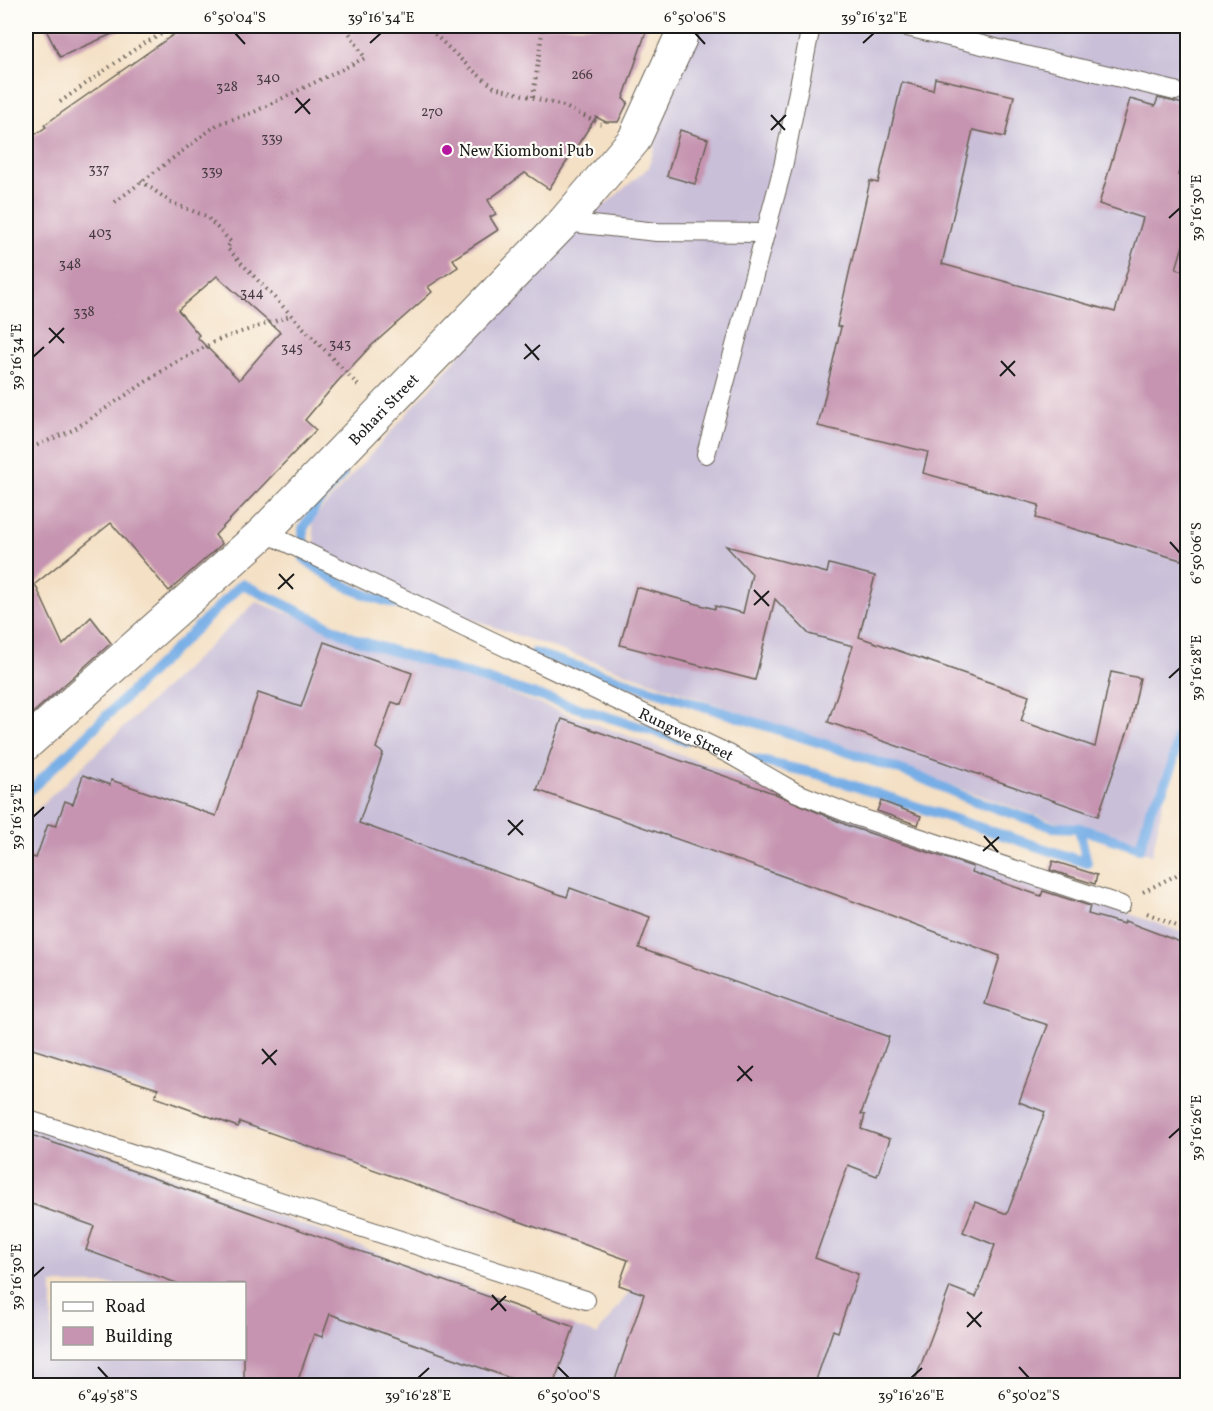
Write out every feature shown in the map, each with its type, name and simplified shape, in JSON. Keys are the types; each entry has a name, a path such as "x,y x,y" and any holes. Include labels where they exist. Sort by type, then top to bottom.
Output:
{"street":[{"name":"Bohari Street","path":"26,744 264,532 382,413 564,222 634,140 680,39 683,26"}],"lane":[{"path":"706,454 783,167 811,26"},
{"path":"903,26 1175,91"},
{"path":"564,222 657,232 765,233"},
{"name":"Rungwe Street","path":"264,532 729,754 795,792 855,816 1129,906"},
{"path":"26,1119 586,1300"}],"path":[{"path":"60,102 138,47 176,26"},
{"path":"115,202 218,124 252,113 365,58 345,26"},
{"path":"426,26 471,69 494,87 563,106 634,140"},
{"path":"533,97 543,26"},
{"path":"141,181 172,203 206,216 231,242 227,248 290,316 338,362 382,413"},
{"path":"26,450 73,430 173,364 220,339 290,316"},
{"path":"1188,869 1140,893 1129,906 1188,931"}],"shaded area":[{"path":"687,26 1187,26 1188,677 1152,855 318,566 312,520 557,246 649,167"},
{"path":"256,602 903,835 1187,934 1187,1385 26,1385 26,1122 597,1335 648,1267 26,1050 26,820"}],"building":[{"path":"44,26 130,26 60,57"},
{"path":"186,26 648,26 623,99 628,102 618,122 606,122 596,117 549,189 525,173 488,200 496,214 490,217 498,230 453,259 458,267 428,287 432,292 370,347 337,382 305,420 316,430 215,535 222,544 169,591 111,523 35,584 63,645 91,617 111,643 26,719 26,141 46,127 44,125","holes":["217,276 280,332 239,380 197,337 199,335 178,310"]},
{"path":"935,78 1014,96 1005,137 973,130 942,264 1115,312 1143,218 1099,204 1130,99 1155,106 1158,98 1188,105 1188,144 1178,175 1188,177 1188,229 1176,269 1188,272 1188,540 1181,560 1036,518 1039,505 923,473 928,452 818,426 841,327 837,326 870,181 878,183 902,82 933,90"},
{"path":"680,130 708,139 695,184 667,176"},
{"path":"726,546 827,573 829,564 875,576 859,637 1029,696 1021,721 1095,747 1111,672 1140,678 1131,722 1098,816 828,722 853,646 809,634 775,599 755,680 620,645 636,587 715,609 715,606 743,613 752,574"},
{"path":"324,642 412,673 401,705 392,702 376,748 383,753 359,823 567,897 570,888 650,917 639,948 889,1037 861,1114 865,1115 861,1129 890,1139 877,1176 848,1165 815,1258 858,1274 838,1332 833,1330 814,1386 613,1386 644,1294 619,1285 628,1260 240,1122 238,1127 155,1097 158,1089 26,1047 26,855 36,858 48,824 56,826 65,801 73,804 83,775 110,785 111,780 216,816 258,693 301,707"},
{"path":"562,719 776,794 851,827 973,867 972,872 1041,896 1043,891 1090,906 1088,914 1124,924 1125,921 1188,945 1187,1386 913,1386 950,1287 976,1297 995,1245 963,1232 975,1202 1007,1214 1017,1188 1045,1112 1019,1102 1048,1025 985,1004 1000,956 831,893 537,790"},
{"path":"881,801 921,816 918,825 877,811"},
{"path":"1053,861 1097,875 1095,884 1050,870"},
{"path":"26,1133 574,1327 553,1386 532,1386 330,1314 322,1337 314,1334 296,1386 244,1386 246,1282 174,1282 86,1250 94,1226 26,1202"}],"waterway":[{"path":"343,473 317,504 303,529 304,558 328,576 351,588 404,606"},
{"path":"26,794 242,584 357,640 686,741"},
{"path":"534,653 824,744 912,774 972,800 1053,827 1079,828 1140,848 1151,807 1162,791 1172,767 1188,680"},
{"path":"747,758 818,774 1087,863 1079,828"}],"place":[{"name":"New Kiomboni Pub","path":"447,150"}]}
